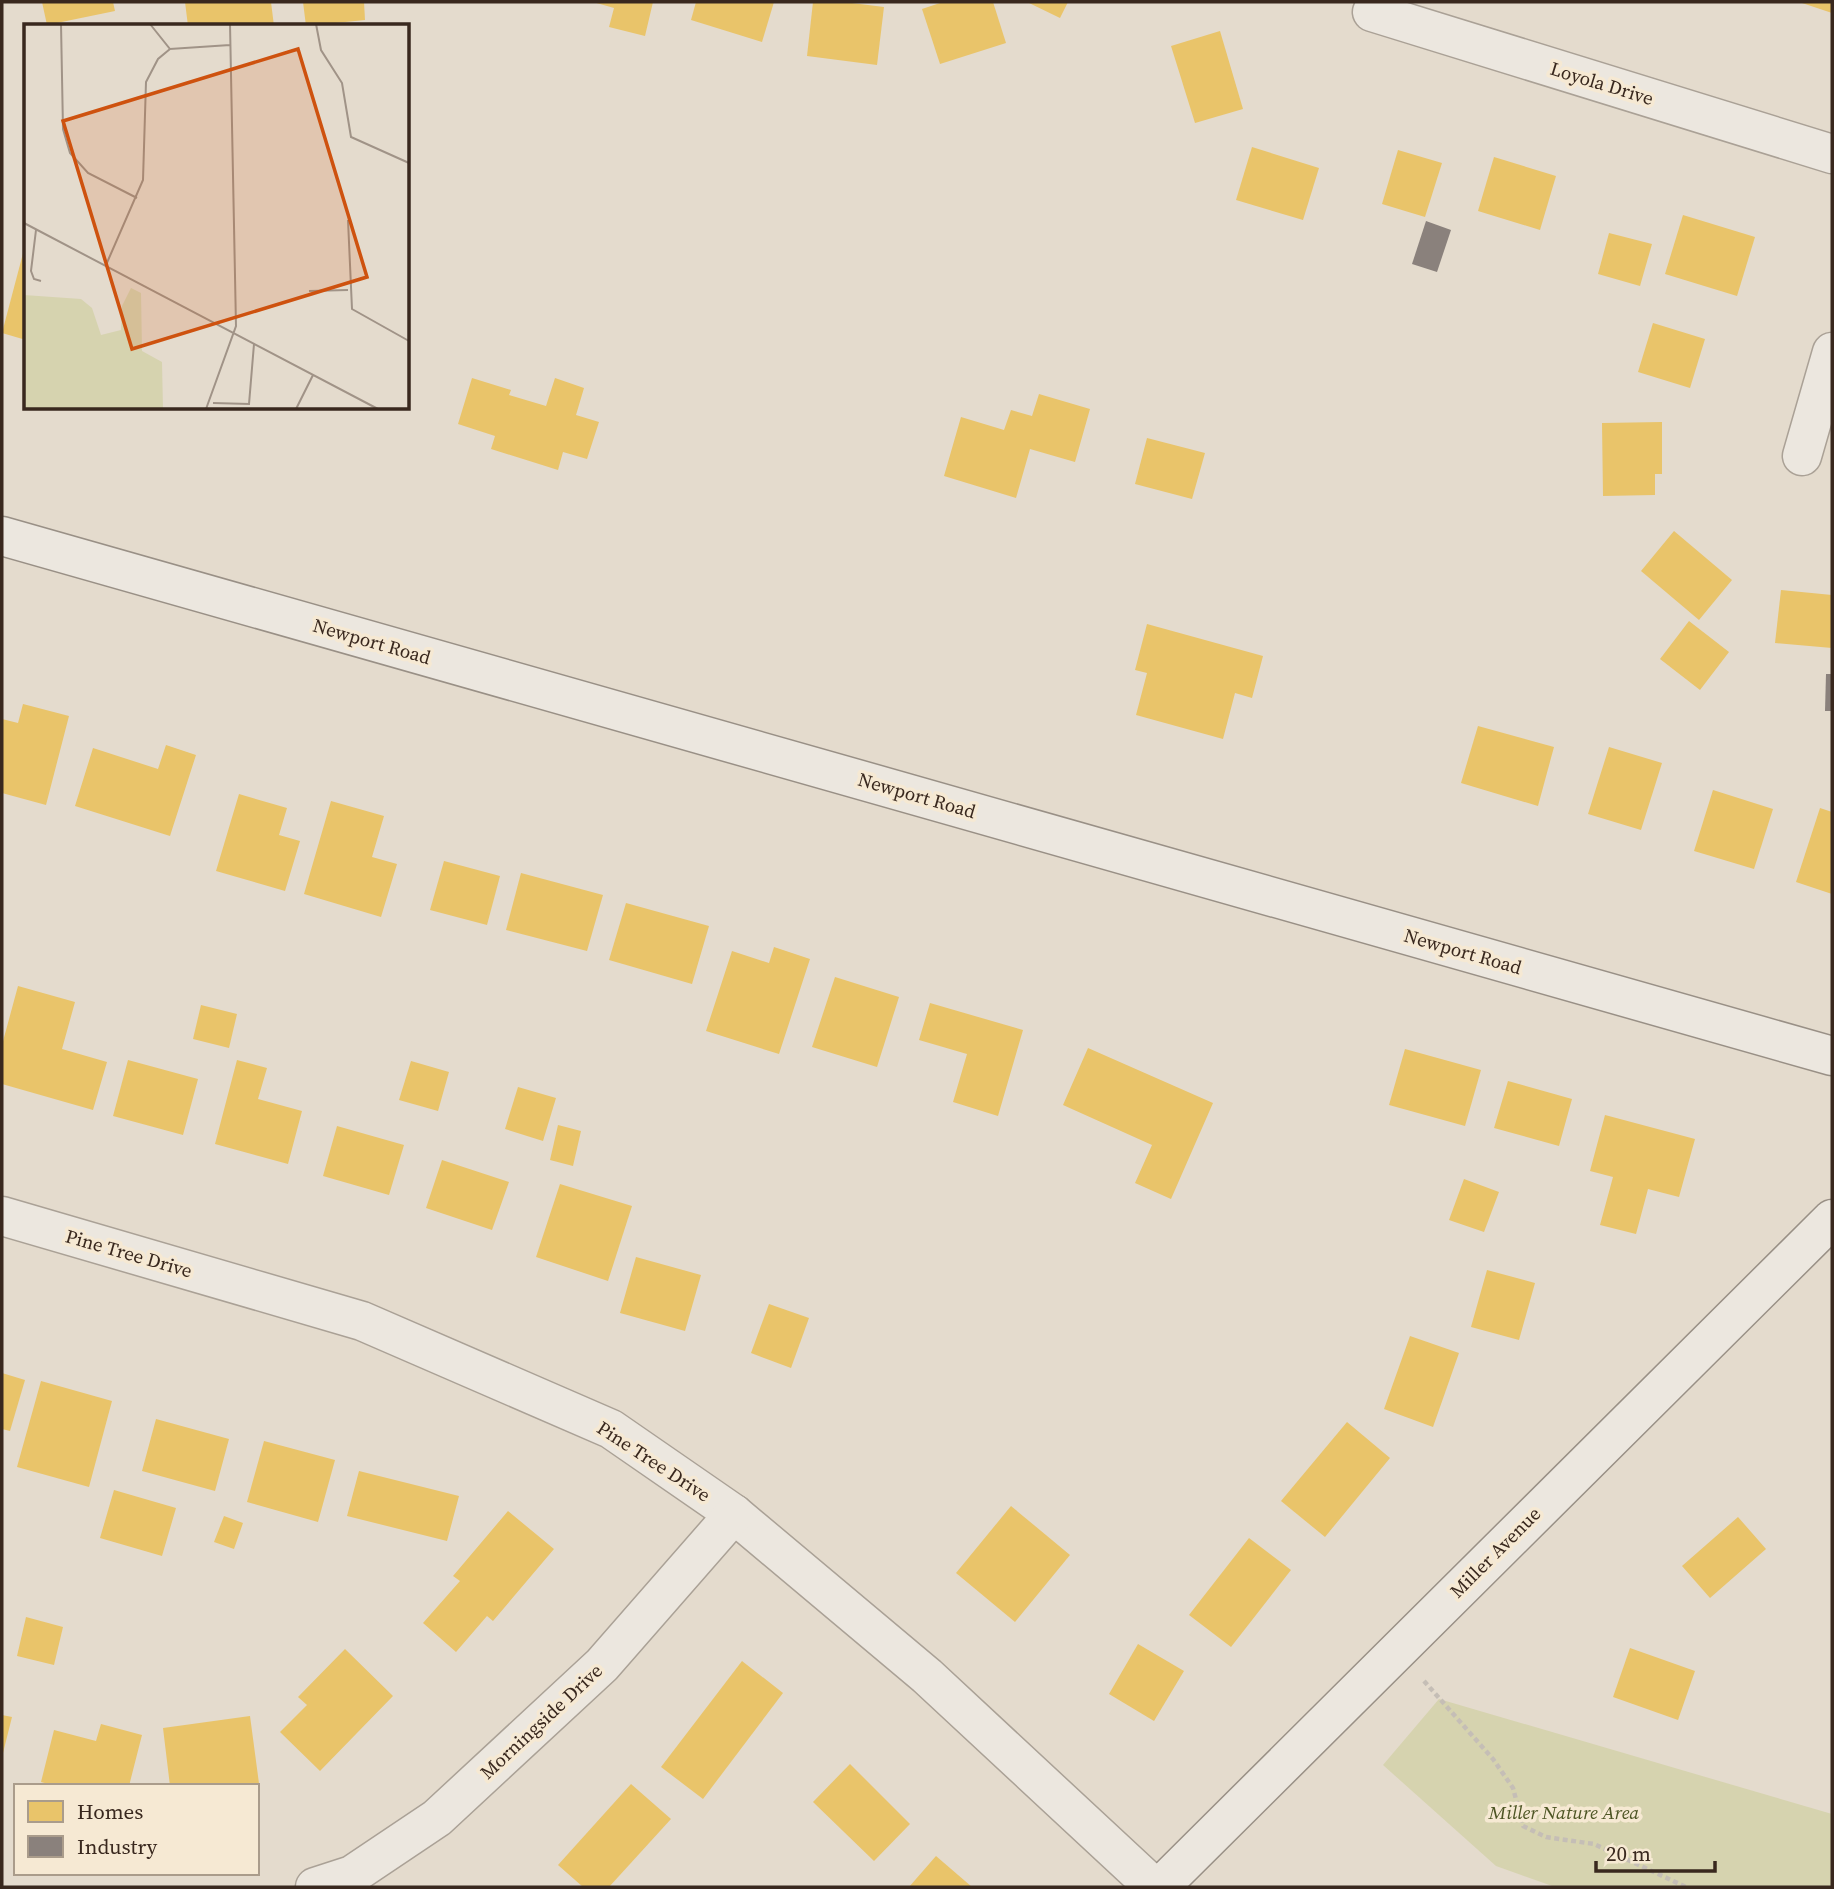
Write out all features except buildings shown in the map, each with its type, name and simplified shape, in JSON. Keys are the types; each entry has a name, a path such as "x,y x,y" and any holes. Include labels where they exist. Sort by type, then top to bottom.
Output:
{"street":[{"name":"Loyola Drive","path":"1372,12 1832,154"},
{"path":"1802,456 1832,352"},
{"name":"Newport Road","path":"2,536 1832,1056"},
{"name":"Pine Tree Drive","path":"2,1216 362,1321 611,1429 734,1514 927,1676 1154,1887"},
{"name":"Miller Avenue","path":"1160,1887 1832,1219"},
{"name":"Morningside Drive","path":"315,1887 352,1875 437,1818 602,1665 734,1514"}],"path":[{"path":"1424,1681 1493,1759 1513,1788 1523,1826 1546,1837 1594,1844 1686,1887"}],"green space":[{"name":"Miller Nature Area","path":"1439,1699 1832,1814 1832,1887 1555,1887 1496,1866 1383,1765"}]}
